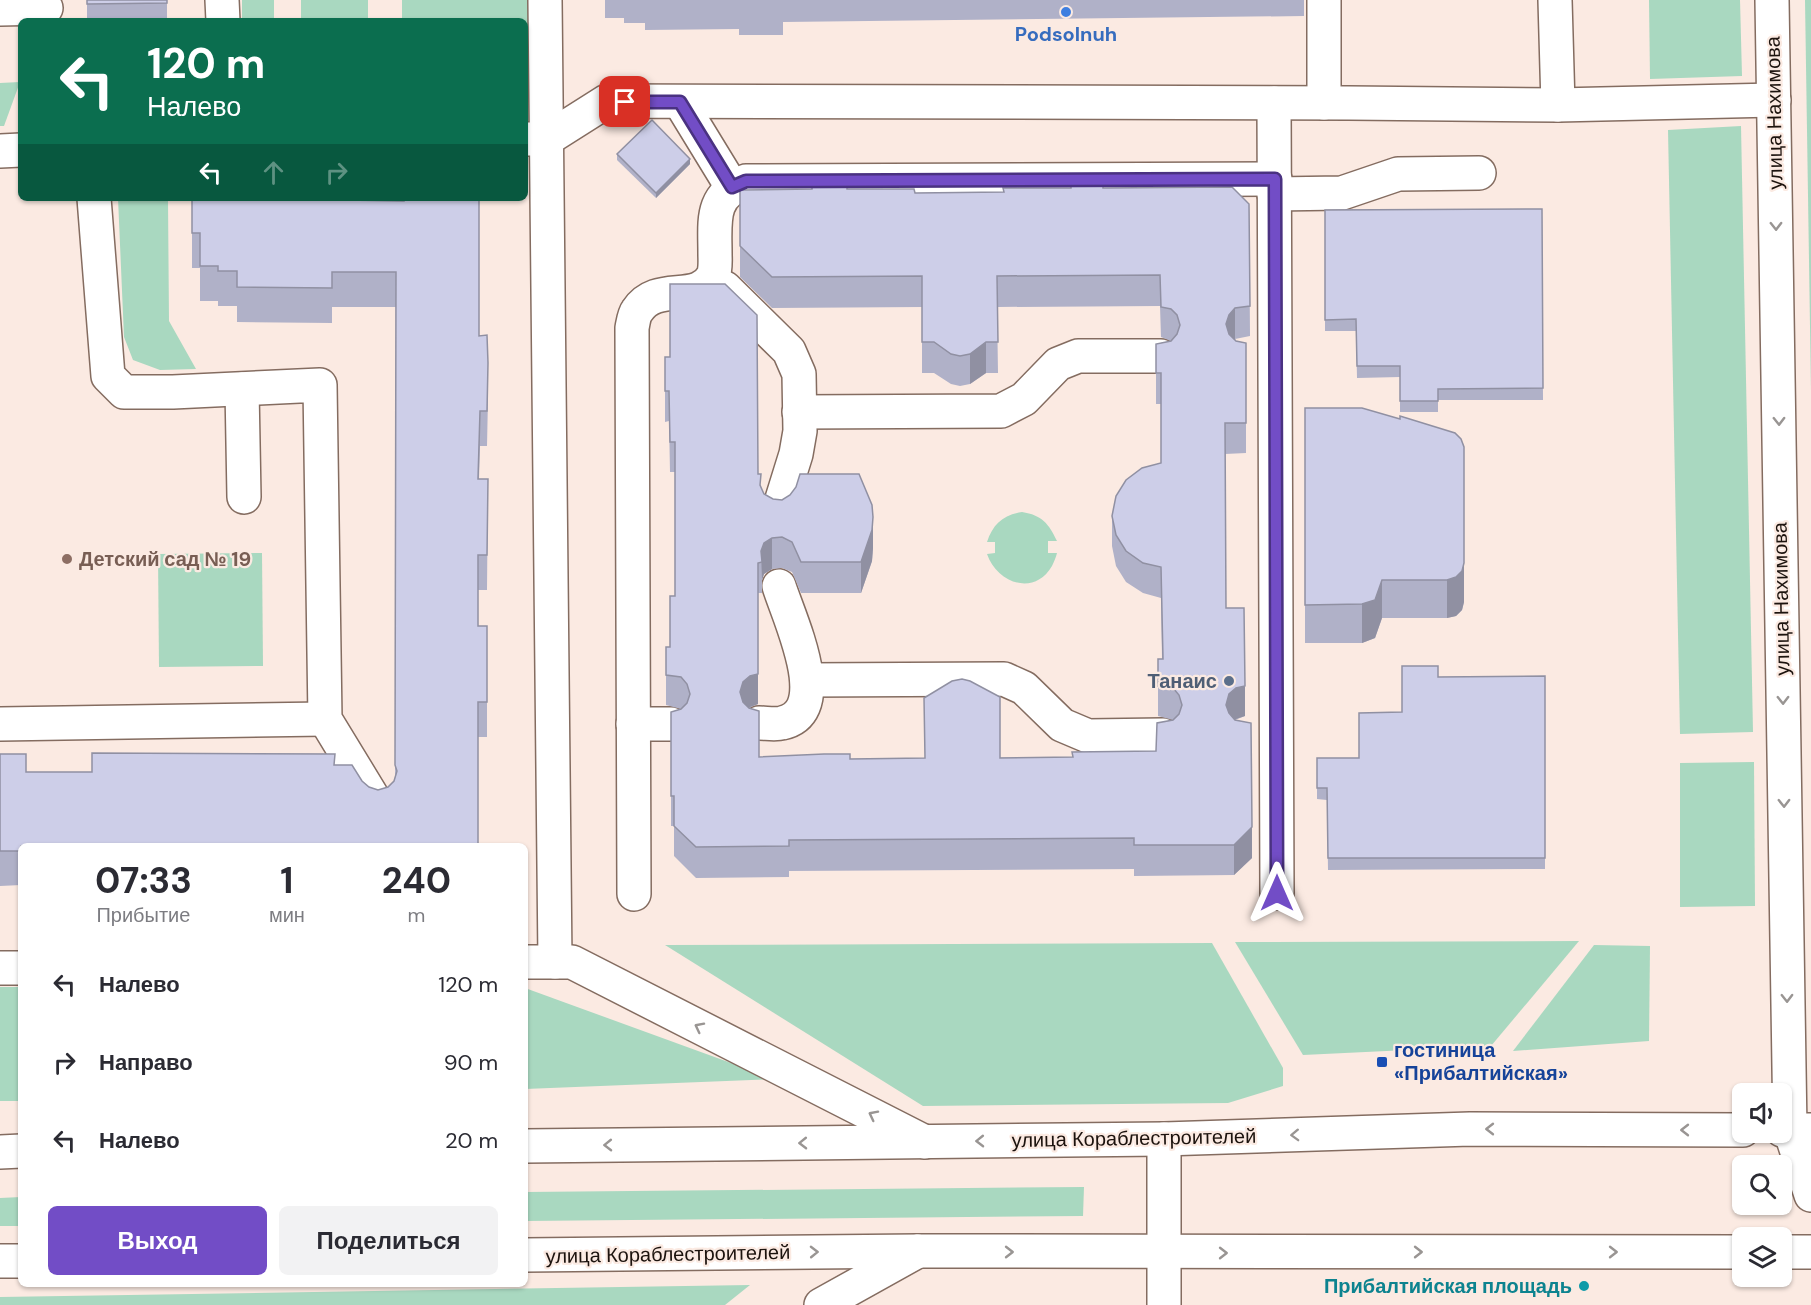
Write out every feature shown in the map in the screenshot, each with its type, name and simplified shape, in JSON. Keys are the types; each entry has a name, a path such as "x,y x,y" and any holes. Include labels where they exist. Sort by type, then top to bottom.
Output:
{"main road":[{"path":"222,0 222,18"},
{"path":"544,0 536,139 540,962 572,962 925,1142"},
{"path":"1324,0 1324,103"},
{"path":"1555,0 1558,105"},
{"name":"улица Нахимова","path":"1772,0 1794,1130 1811,1195"},
{"path":"0,9 46,10"},
{"path":"536,139 607,101 1558,105 1774,100"},
{"path":"680,102 732,187"},
{"path":"1274,103 1274,186 1260,355 1261,735 1277,893"},
{"path":"0,151 18,150"},
{"path":"634,894 632,328 637,311 651,298 668,292 690,292 704,287 713,276 716,267 715,213 721,198 732,187 746,181 1274,186 1342,194 1398,174 1479,173"},
{"path":"94,201 108,376 124,392 320,385 326,719 378,807"},
{"path":"713,276 789,351 799,374 800,430 796,454 778,512"},
{"path":"800,412 1001,411 1024,399 1058,364 1078,356 1161,356"},
{"path":"242,389 244,497"},
{"path":"759,723 782,723 793,718 802,709 807,698 807,680 802,654 779,586"},
{"path":"807,680 1004,680 1024,688 1062,725 1088,736 1163,735"},
{"path":"0,724 326,719"},
{"path":"633,724 671,724"},
{"path":"0,968 18,968"},
{"name":"улица Кораблестроителей","path":"528,1146 1164,1139 1470,1129 1732,1130"},
{"path":"1164,1139 1164,1305"},
{"path":"0,1152 18,1151"},
{"name":"улица Кораблестроителей","path":"821,1305 918,1251"},
{"name":"улица Кораблестроителей","path":"528,1256 918,1251 1732,1252"},
{"path":"1792,1252 1811,1251"},
{"path":"0,1261 18,1261"}],"green space":[{"path":"242,0 274,0 274,18 242,18"},
{"path":"301,0 368,0 368,18 301,18"},
{"path":"402,0 529,0 530,123 528,123 528,18 402,18"},
{"path":"1649,0 1740,0 1742,76 1650,79"},
{"path":"1805,0 1811,0 1811,391"},
{"path":"18,82 4,126 0,126 0,83"},
{"path":"1741,126 1753,732 1680,734 1668,130"},
{"path":"118,201 168,201 169,321 196,369 160,370 133,360 124,337"},
{"path":"1022,512 1035,515 1044,521 1057,541 1048,541 1048,553 1057,553 1052,566 1044,576 1026,583 1007,579 992,564 987,554 995,553 995,542 987,542 996,525 1009,515"},
{"path":"262,553 263,666 159,667 158,554"},
{"path":"1754,762 1755,906 1680,907 1680,763"},
{"path":"1579,941 1491,1046 1303,1055 1235,942"},
{"path":"1212,943 1283,1068 1283,1086 1228,1103 923,1106 665,945"},
{"path":"1594,945 1650,946 1649,1041 1513,1051"},
{"path":"0,987 18,987 18,1101 0,1101"},
{"path":"528,989 775,1079 528,1089"},
{"path":"1084,1187 1083,1216 528,1221 528,1192"},
{"path":"18,1197 18,1226 0,1226 0,1198"},
{"path":"750,1285 725,1305 0,1305 0,1297"}],"building":[{"path":"87,0 167,0 167,3 87,4"},
{"path":"652,120 690,159 656,193 617,154"},
{"path":"1071,183 1103,183 1103,188 1232,187 1249,204 1250,306 1235,308 1226,324 1229,334 1236,341 1246,343 1246,423 1225,423 1226,608 1244,608 1245,686 1236,688 1229,694 1226,705 1235,720 1251,723 1252,827 1234,845 1134,845 1134,838 789,840 789,846 696,847 674,826 674,796 671,796 671,712 681,709 687,703 690,694 687,684 681,677 666,675 666,647 670,647 670,596 675,596 675,442 670,442 669,391 665,391 665,357 670,357 670,284 725,284 757,315 758,474 761,474 760,485 764,494 773,499 782,500 796,487 800,474 859,474 872,505 872,530 861,562 801,562 792,542 782,537 772,538 764,543 761,551 762,562 758,563 758,674 750,676 743,682 740,692 743,702 749,708 759,711 759,757 850,754 850,759 925,758 924,698 952,681 962,679 1000,697 1000,758 1073,757 1072,752 1156,751 1157,723 1173,720 1179,714 1182,705 1179,695 1173,688 1158,686 1158,659 1163,659 1161,567 1143,563 1126,551 1116,535 1112,516 1116,496 1126,480 1142,468 1161,463 1161,373 1156,373 1156,344 1171,341 1180,325 1177,315 1171,309 1161,307 1160,275 997,276 998,342 986,342 970,354 960,356 951,354 934,342 922,342 922,276 772,277 740,246 740,190 812,189 812,184 847,184 847,189 914,189 915,193 1004,192 1003,188 1071,188"},
{"path":"192,201 479,201 479,336 487,335 488,363 487,411 480,411 478,479 488,479 487,555 478,555 478,626 487,626 487,702 478,702 478,843 18,843 18,851 0,851 0,754 26,754 26,772 92,772 92,753 335,754 334,765 352,765 362,781 369,787 378,790 388,787 394,781 397,771 395,765 396,272 332,272 332,288 237,287 237,271 218,271 218,266 200,266 200,233 192,233"},
{"path":"1542,209 1543,388 1438,389 1438,401 1400,401 1400,366 1357,366 1356,319 1325,320 1325,210"},
{"path":"1305,408 1362,408 1400,419 1400,416 1455,433 1461,439 1464,447 1464,563 1462,571 1456,577 1447,580 1382,580 1375,600 1362,604 1305,605"},
{"path":"1402,666 1438,666 1438,677 1545,676 1545,858 1328,858 1327,788 1317,788 1317,758 1359,758 1359,713 1402,712"}],"place":[{"name":"Podsolnuh","path":"1066,12"},
{"name":"Детский сад № 19","path":"67,559"},
{"name":"Танаис","path":"1229,681"},
{"name":"гостиница «Прибалтийская»","path":"1382,1062"},
{"name":"Прибалтийская площадь","path":"1584,1286"}],"route":[{"path":"625,102 680,102 732,187 746,181 1275,179 1277,893"}]}
